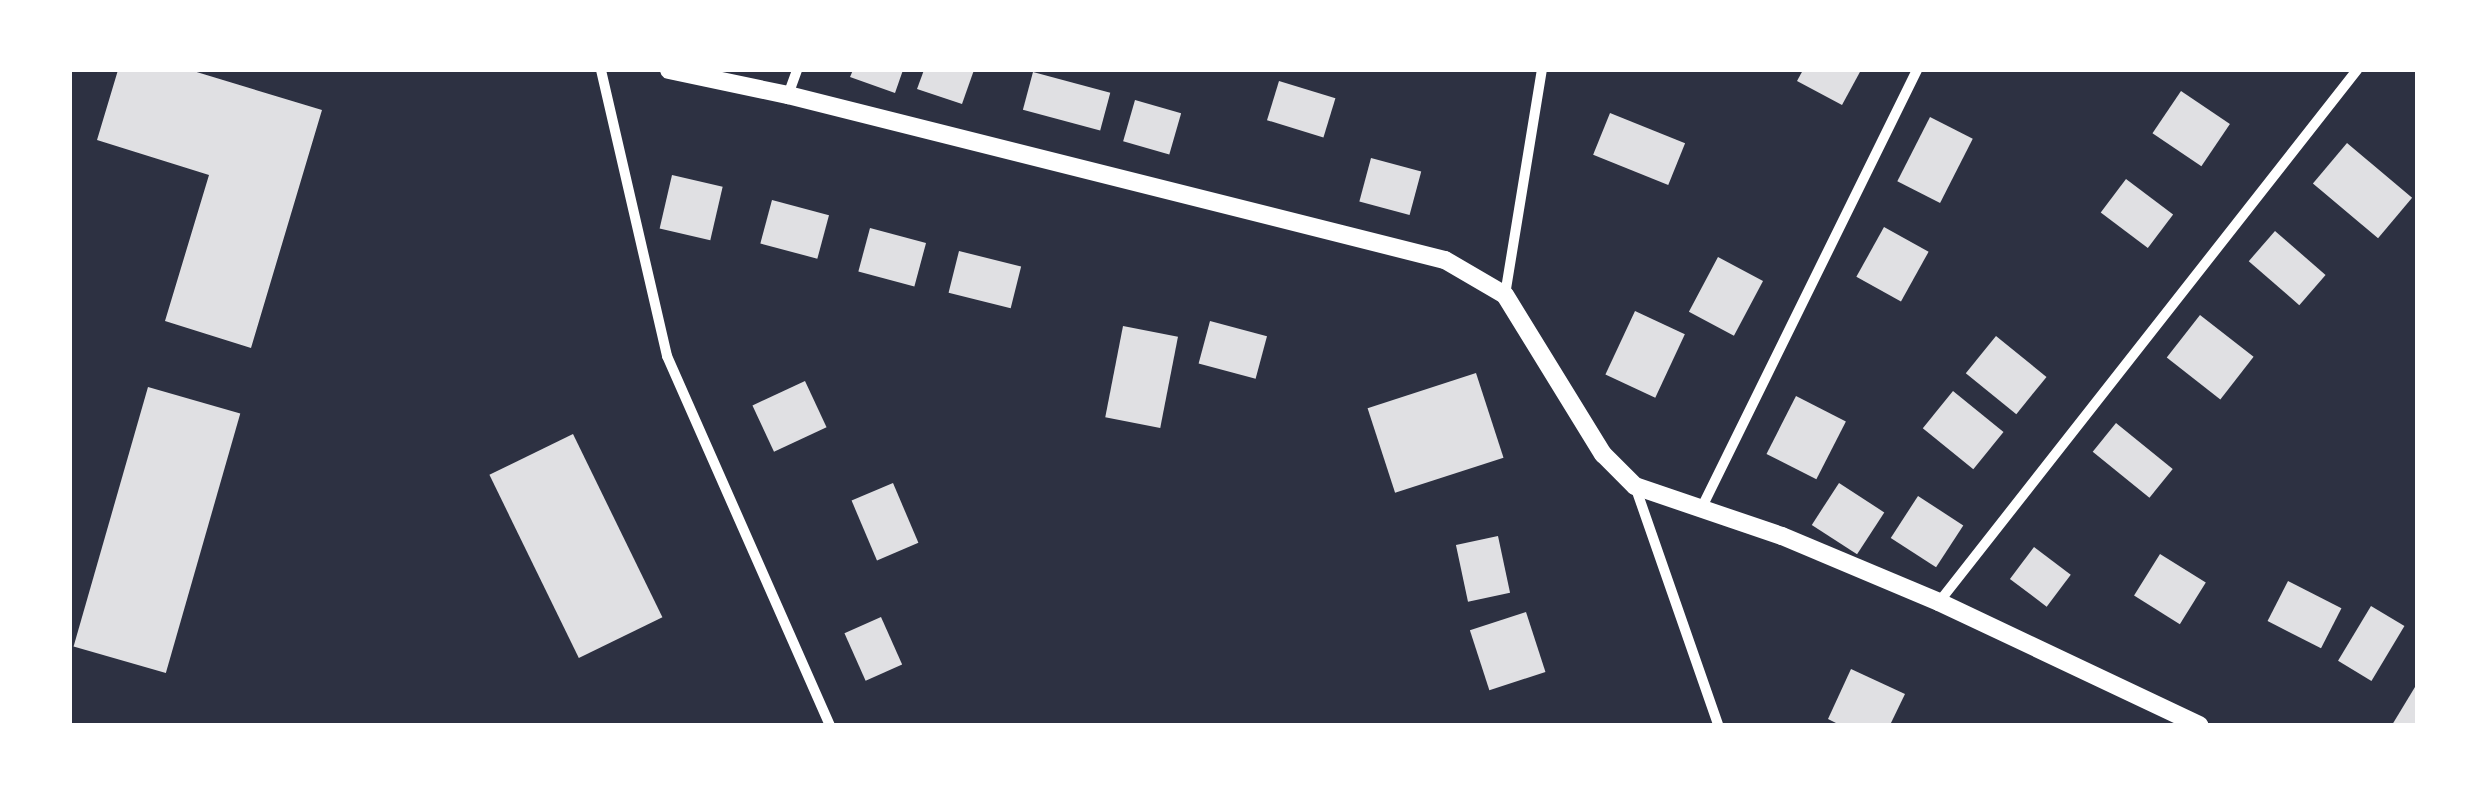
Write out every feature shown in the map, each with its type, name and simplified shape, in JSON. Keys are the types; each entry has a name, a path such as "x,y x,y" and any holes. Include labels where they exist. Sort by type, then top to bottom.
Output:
{"street":[{"path":"601,70 667,356 830,725"},
{"path":"670,70 788,95 1445,260 1505,295 1603,454 1634,486 1718,725"},
{"path":"788,95 798,70"},
{"path":"1505,295 1542,70"},
{"path":"1702,507 1917,70"},
{"path":"1939,602 2357,70"},
{"path":"1634,486 1702,507 1939,602 2199,725"}],"building":[{"path":"118,70 190,70 322,110 251,348 165,321 209,175 97,140"},
{"path":"853,70 903,70 895,93 850,77"},
{"path":"924,70 974,70 962,104 917,89"},
{"path":"1803,70 1861,70 1842,105 1797,81"},
{"path":"1033,72 1110,93 1100,130 1023,110"},
{"path":"1279,81 1335,98 1323,137 1267,120"},
{"path":"2181,91 2230,124 2201,166 2152,133"},
{"path":"1135,100 1181,113 1169,155 1123,141"},
{"path":"1610,113 1685,143 1668,185 1593,155"},
{"path":"1930,117 1973,139 1940,203 1897,181"},
{"path":"2347,143 2412,198 2378,238 2313,184"},
{"path":"1371,158 1421,171 1410,215 1359,201"},
{"path":"672,175 723,187 710,240 660,229"},
{"path":"2126,179 2173,215 2148,248 2101,213"},
{"path":"772,200 829,215 817,259 760,243"},
{"path":"1884,227 1929,252 1901,302 1856,277"},
{"path":"870,228 926,243 914,286 858,271"},
{"path":"2275,231 2326,275 2299,305 2249,261"},
{"path":"959,251 1021,266 1011,308 949,293"},
{"path":"1718,257 1763,281 1734,336 1689,312"},
{"path":"1635,311 1685,334 1655,398 1605,374"},
{"path":"2200,315 2254,357 2220,399 2167,358"},
{"path":"1210,321 1267,336 1256,379 1199,364"},
{"path":"1123,326 1178,337 1160,428 1105,417"},
{"path":"1996,336 2047,377 2016,414 1966,373"},
{"path":"1476,373 1504,458 1395,493 1368,408"},
{"path":"805,381 827,427 774,452 752,406"},
{"path":"148,387 240,413 166,673 74,647"},
{"path":"1953,391 2004,432 1973,469 1923,428"},
{"path":"1796,396 1846,421 1816,479 1766,454"},
{"path":"2116,423 2173,469 2149,498 2093,452"},
{"path":"573,434 662,617 579,658 489,475"},
{"path":"893,483 918,543 877,560 852,501"},
{"path":"1839,483 1884,512 1857,554 1812,525"},
{"path":"1918,496 1963,525 1936,567 1891,538"},
{"path":"1498,536 1510,593 1468,602 1456,545"},
{"path":"2034,547 2071,575 2047,607 2010,579"},
{"path":"2160,554 2206,583 2180,624 2134,596"},
{"path":"2288,581 2341,608 2321,648 2268,621"},
{"path":"2371,606 2404,626 2371,681 2338,661"},
{"path":"1526,612 1545,672 1489,690 1470,630"},
{"path":"881,617 902,665 866,681 844,633"},
{"path":"1851,669 1905,694 1890,725 1840,725 1828,719"},
{"path":"2415,687 2417,725 2392,725"}]}
